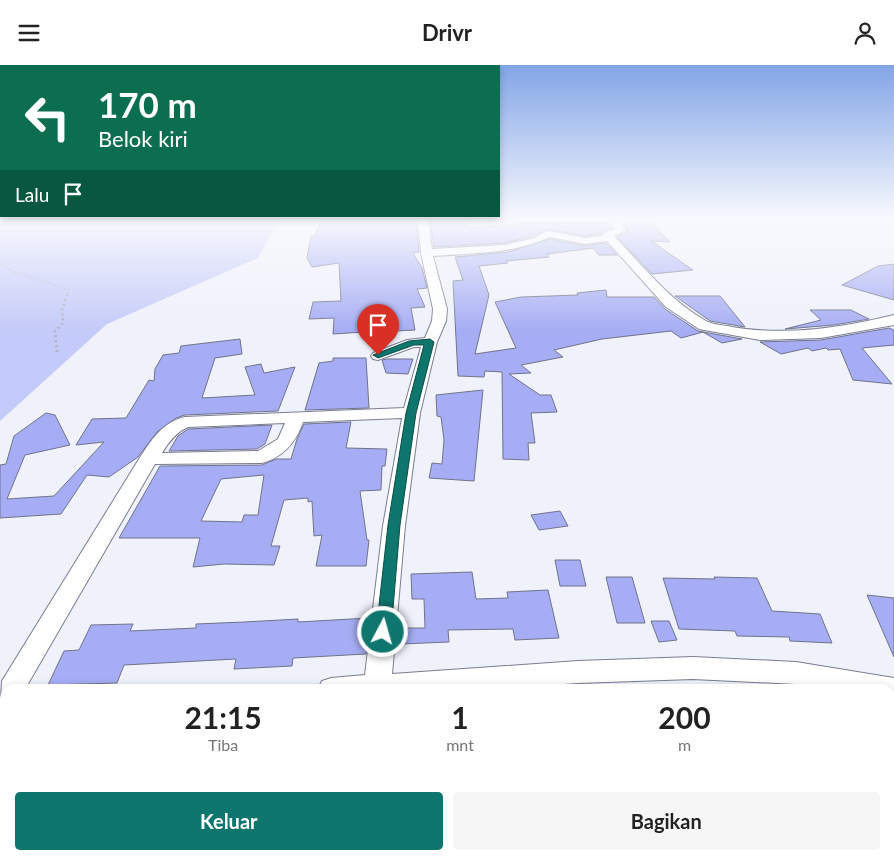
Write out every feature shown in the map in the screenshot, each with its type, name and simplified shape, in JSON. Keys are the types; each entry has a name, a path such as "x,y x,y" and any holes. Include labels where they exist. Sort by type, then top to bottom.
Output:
{"street":[{"path":"378,684 394,525 411,413 430,342 439,321 440,309 428,257"},
{"path":"628,257 671,304 704,326 760,336 821,334 875,325 894,319"},
{"path":"378,355 412,343 430,342"},
{"path":"14,684 148,459 168,431 175,426 185,422 411,413"},
{"path":"148,459 262,457 278,448 289,437 296,417"},
{"path":"418,684 578,672 693,668 796,673 863,684"}],"path":[{"path":"0,263 12,272 30,276 53,287 69,291 62,310 63,323 55,331 57,352"}],"shaded area":[{"path":"0,257 259,257 107,324 0,421"}],"building":[{"path":"415,257 422,268 427,288 417,289 425,307 411,308 415,330 375,332 373,324 364,325 364,332 333,334 334,318 309,319 313,302 341,301 339,263 312,267 307,258"},
{"path":"455,257 548,257 506,261 508,263 479,266 489,295 475,354 516,348 495,302 521,297 578,295 577,293 606,290 607,297 654,297 665,309 698,331 742,339 722,343 703,332 681,338 671,331 602,339 554,350 563,357 521,365 531,373 509,374 540,395 551,395 557,412 531,413 535,443 528,443 529,460 503,459 502,372 485,371 484,377 458,376 453,281 463,280"},
{"path":"636,257 674,257 693,270 652,274"},
{"path":"894,264 894,300 842,285 878,266"},
{"path":"675,296 720,296 745,327 710,321"},
{"path":"810,310 851,310 869,319 834,325 785,329 821,320"},
{"path":"889,328 894,330 894,345 862,348 892,384 853,380 840,349 828,350 826,348 812,351 808,348 781,354 760,342 821,340"},
{"path":"240,339 242,354 215,358 202,398 255,395 245,367 261,364 264,373 295,367 278,411 185,415 176,418 157,432 138,457 109,477 87,475 61,514 0,518 0,465 6,464 14,436 46,413 55,415 70,445 25,455 7,499 54,496 104,442 76,445 92,419 126,418 149,380 154,381 155,369 163,355 179,353 181,346"},
{"path":"333,358 366,358 369,408 305,410 319,363 333,361"},
{"path":"413,359 408,374 386,373 382,360"},
{"path":"483,390 474,481 429,478 432,463 442,464 444,440 441,417 437,416 436,395"},
{"path":"351,422 346,448 387,449 385,466 382,466 381,490 360,491 367,540 369,540 366,566 316,566 322,535 314,536 312,501 308,502 308,498 284,500 271,546 280,546 274,565 224,564 193,567 200,538 119,538 160,466 262,465 276,459 291,459 304,424","holes":["264,475 258,515 244,515 242,522 201,521 221,479"]},
{"path":"272,425 265,444 257,449 169,451 178,436 188,429"},
{"path":"560,511 568,526 539,530 531,515"},
{"path":"555,560 580,560 586,586 560,586"},
{"path":"472,572 476,599 508,598 507,592 548,590 559,638 515,640 513,629 448,630 449,642 400,644 400,628 425,628 424,599 412,599 411,574"},
{"path":"606,577 632,577 645,623 617,623"},
{"path":"714,577 757,578 772,611 820,614 832,643 790,641 789,637 737,636 735,631 679,629 663,578 715,579"},
{"path":"867,595 894,598 894,657"},
{"path":"369,618 366,654 293,658 292,666 234,669 236,659 124,665 117,683 48,684 64,651 79,650 91,625 133,624 130,631 196,628 196,624 298,619 298,622"},
{"path":"651,621 669,621 677,640 659,642"}],"route":[{"path":"378,355 406,344 430,342 411,413 394,525 383,632"}]}
